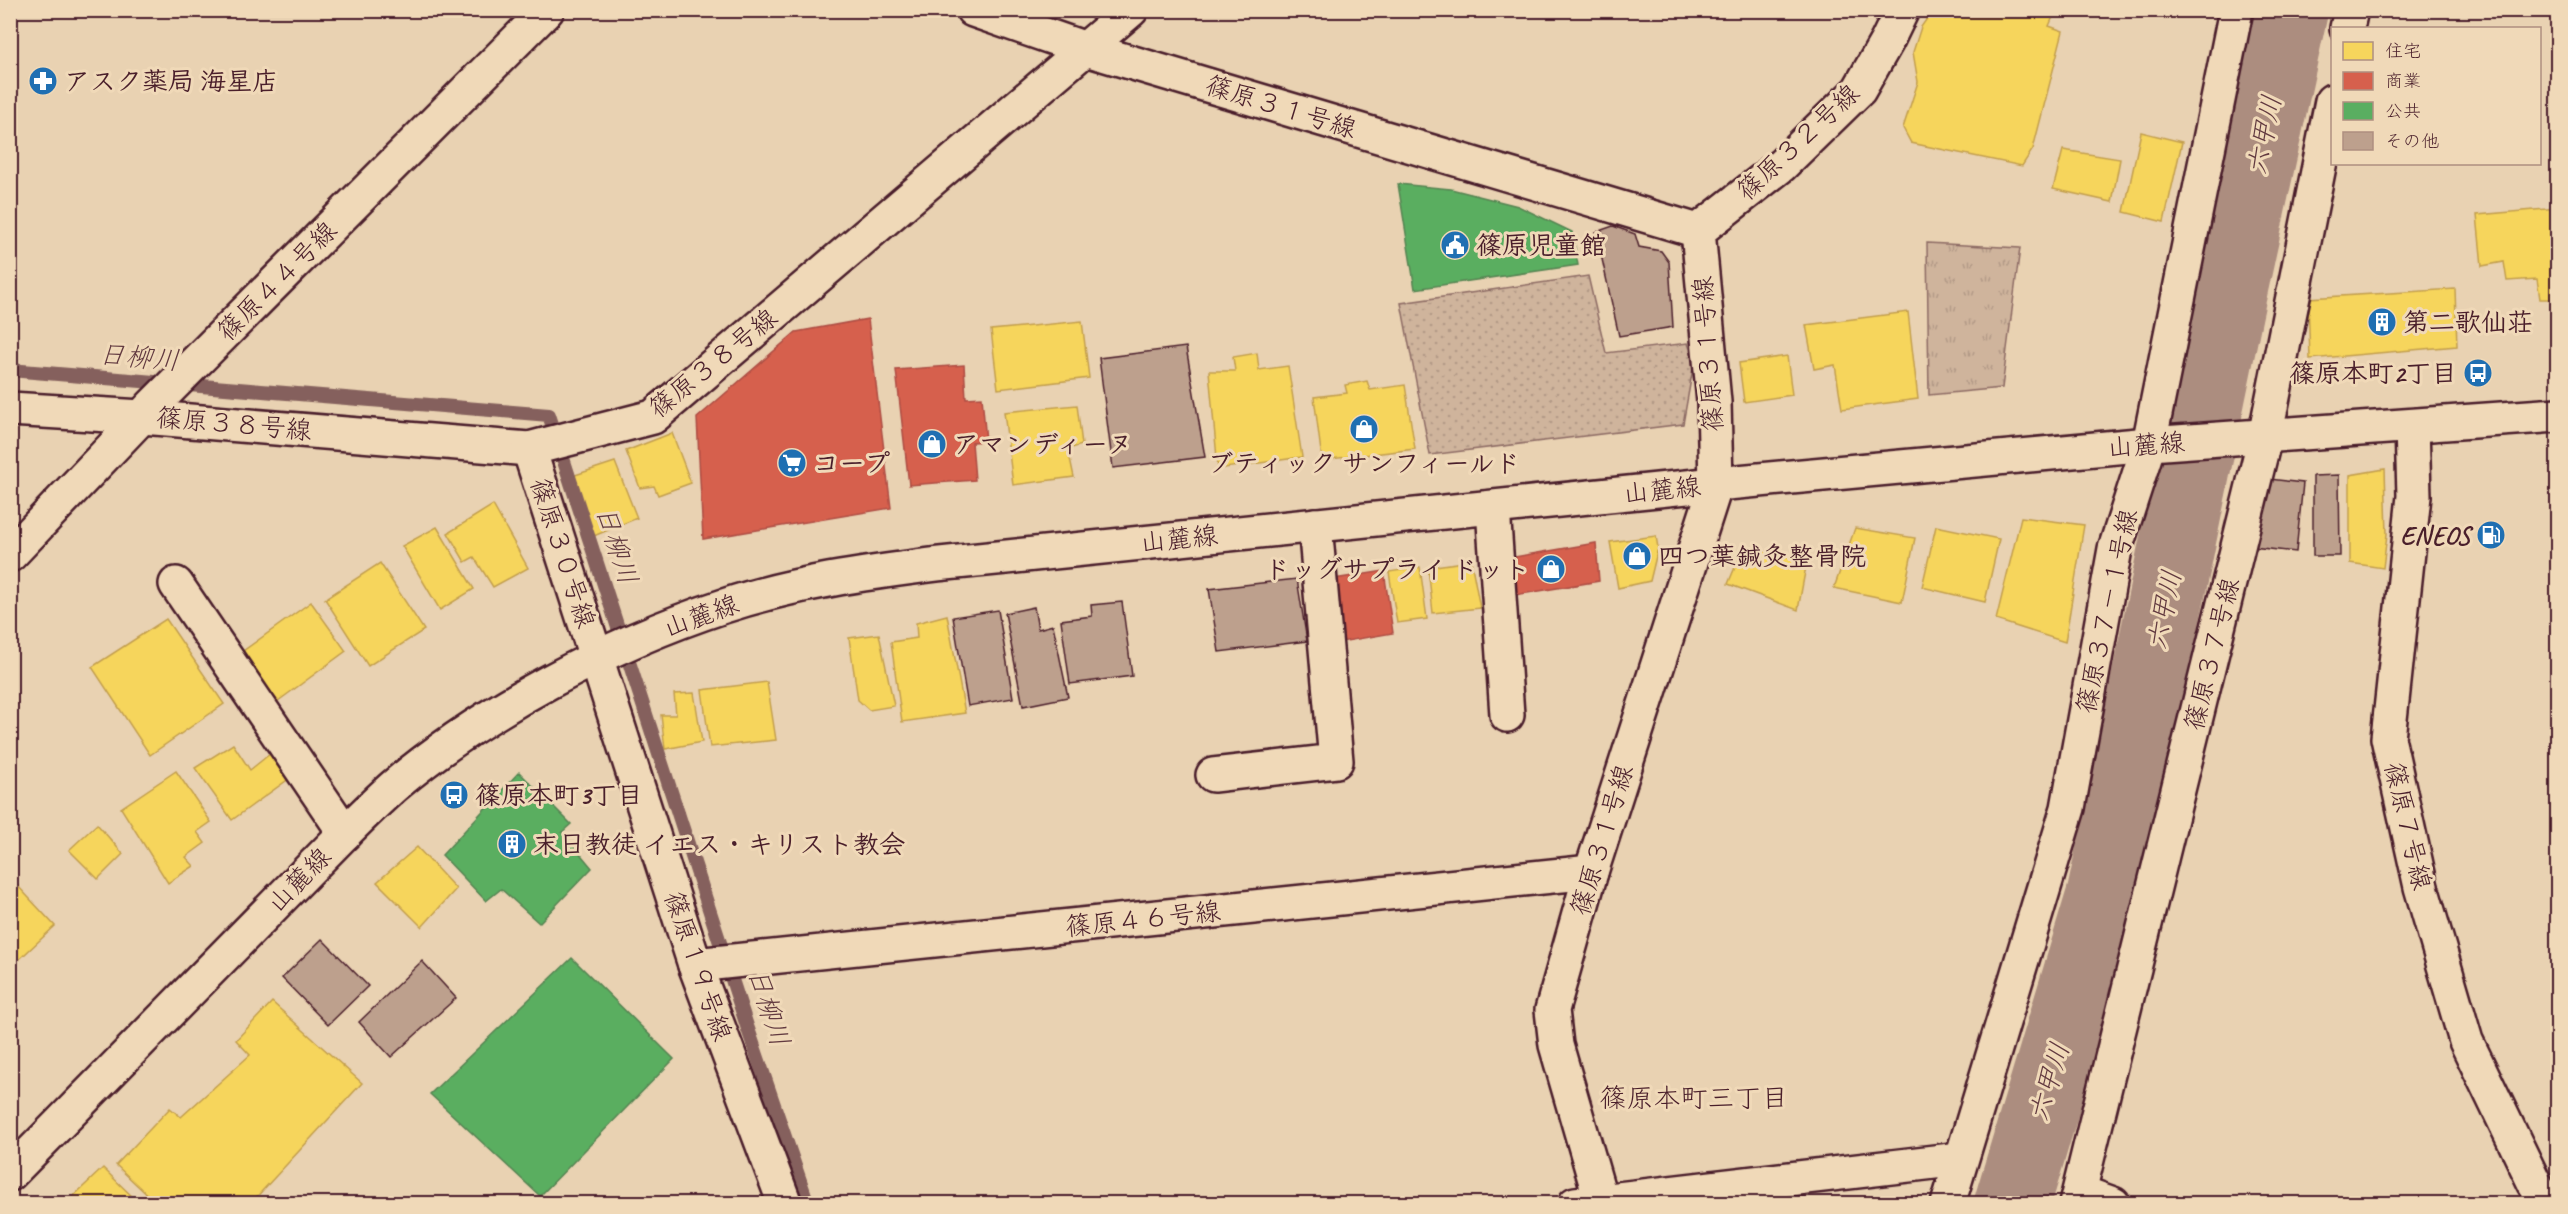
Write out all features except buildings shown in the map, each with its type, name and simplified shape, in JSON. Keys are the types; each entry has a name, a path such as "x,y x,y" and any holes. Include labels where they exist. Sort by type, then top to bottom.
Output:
{"street":[{"name":"篠原４４号線","path":"10,555 146,412 547,10"},
{"name":"篠原３１号線","path":"973,10 1086,49 1698,231 1714,402 1716,484 1591,872 1552,1010 1556,1045 1593,1202"},
{"name":"篠原３８号線","path":"10,409 146,412 531,449 652,417 1131,10"},
{"name":"篠原３２号線","path":"1698,231 1782,165 1859,90 1902,10"},
{"name":"篠原３７－１号線","path":"1947,1203 2068,808 2115,549 2148,444 2236,10"},
{"path":"2347,27 2351,10"},
{"name":"篠原３７号線","path":"2078,1198 2265,437 2331,106"},
{"name":"山麓線","path":"10,1174 345,833 395,786 475,726 597,657 724,606 772,592 839,578 950,563 1716,484 2148,444 2558,415"},
{"name":"篠原７号線","path":"2412,426 2414,496 2388,738 2421,887 2466,1041 2534,1182 2547,1203"},
{"name":"篠原３０号線","path":"531,449 597,657"},
{"path":"1493,508 1507,715"},
{"path":"1213,775 1336,761 1315,525"},
{"path":"176,584 345,833"},
{"name":"篠原１９号線","path":"597,657 697,965 785,1203"},
{"name":"篠原４６号線","path":"697,965 1591,872"},
{"path":"1593,1202 1960,1159"},
{"path":"2078,1198 2113,1203"}],"green space":[{"path":"1927,243 2020,248 2002,388 1929,395"},
{"path":"1588,276 1606,353 1688,343 1694,362 1683,424 1430,455 1401,303"}],"waterway":[{"name":"六甲川","path":"2012,1204 2105,894 2228,297 2290,10"},
{"name":"日柳川","path":"10,370 549,415 747,1026 808,1204"}],"place":[{"name":"アスク薬局 海星店","path":"43,81"},
{"name":"篠原児童館","path":"1455,245"},
{"name":"第二歌仙荘","path":"2382,322"},
{"name":"篠原本町2丁目","path":"2478,373"},
{"name":"ブティック サンフィールド","path":"1364,429"},
{"name":"アマンディーヌ","path":"932,444"},
{"name":"コープ","path":"792,463"},
{"name":"ENEOS","path":"2491,535"},
{"name":"四つ葉鍼灸整骨院","path":"1637,556"},
{"name":"ドッグサプライ ドット","path":"1551,569"},
{"name":"篠原本町3丁目","path":"454,795"},
{"name":"末日教徒 イエス・キリスト教会","path":"512,844"}],"district":[{"name":"篠原本町三丁目","path":"1694,1098"}]}
